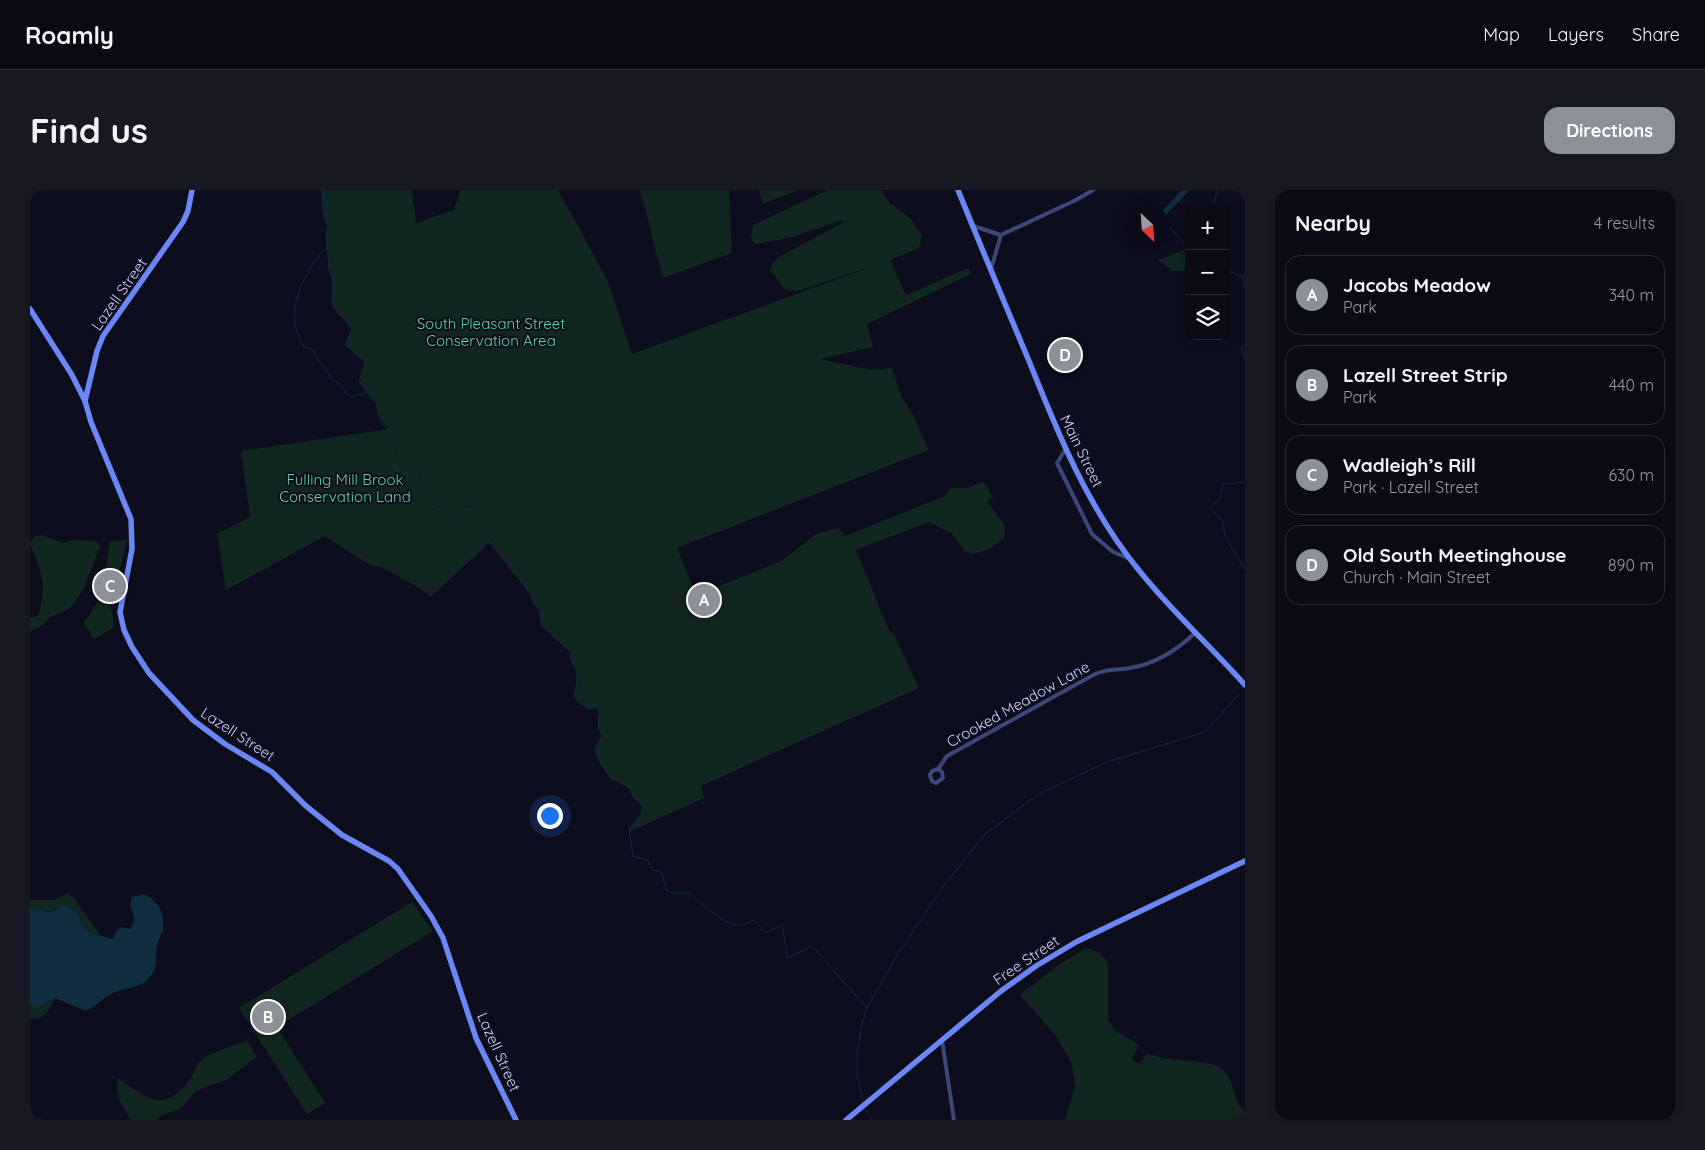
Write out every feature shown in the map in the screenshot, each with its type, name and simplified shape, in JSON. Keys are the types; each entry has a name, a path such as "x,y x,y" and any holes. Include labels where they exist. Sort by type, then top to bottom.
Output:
{"street":[{"name":"Lazell Street","path":"192,190 188,211 183,222 100,342 85,401 94,430 131,519 132,549 120,612 124,630 132,647 171,699 197,723 225,744 272,772 313,812 354,843 389,861 398,869 431,916 443,938 481,1051 516,1120"},
{"name":"Main Street","path":"958,190 1066,449 1101,516 1130,560 1155,590 1245,685"},
{"path":"973,226 1001,235 1062,208 1093,190"},
{"path":"991,270 1001,235"},
{"path":"30,309 72,375 85,401"},
{"path":"1066,449 1057,463 1087,526 1102,543 1130,560"},
{"name":"Crooked Meadow Lane","path":"938,769 947,756 1095,674 1141,666 1176,649 1195,633"},
{"name":"Free Street","path":"846,1120 1015,981 1062,950 1245,861"},
{"path":"942,1040 954,1120"}],"green space":[{"path":"322,190 412,190 416,223 454,210 461,190 558,190 608,281 632,354 873,266 797,291 786,291 770,270 772,264 779,257 844,222 843,220 789,238 755,244 751,238 753,225 828,190 880,190 891,204 910,218 922,235 919,248 890,260 906,295 968,268 971,274 867,324 873,347 820,359 871,370 892,368 901,396 914,417 929,450 677,548 696,595 780,562 816,534 839,528 845,536 945,496 951,488 968,488 984,481 993,498 987,501 1005,526 1004,538 992,548 973,554 965,551 951,533 929,522 856,550 890,633 893,632 919,688 701,786 704,798 629,832 641,813 643,806 634,798 629,787 611,778 601,764 595,749 602,736 598,725 599,710 596,707 589,709 576,698 577,675 571,659 571,652 542,626 540,610 534,604 530,593 490,542 431,597 418,587 382,567 371,566 325,536 226,590 217,534 250,517 241,451 389,429 378,415 376,403 360,383 365,362 345,344 352,328 335,309 332,302 333,281 329,268 326,237 328,226 323,212"},
{"path":"640,190 729,190 732,253 663,278"},
{"path":"759,190 799,190 763,204"},
{"path":"1185,250 1185,271 1173,271 1158,260"},
{"path":"43,535 63,543 73,540 95,541 100,546 84,588 70,609 50,617 43,625 30,632 30,618 38,616 43,588 38,562 30,544 34,537"},
{"path":"127,540 111,605 114,627 94,639 84,623 102,595 110,541"},
{"path":"68,893 102,936 88,932 70,907 58,908 50,912 30,907 30,900 55,900"},
{"path":"412,902 433,931 277,1027 325,1103 307,1114 239,1008"},
{"path":"1086,948 1100,953 1108,963 1108,1020 1116,1031 1139,1045 1132,1058 1134,1062 1140,1063 1147,1053 1165,1058 1207,1063 1222,1069 1230,1079 1237,1101 1245,1112 1245,1120 1065,1120 1075,1087 1072,1064 1057,1037 1020,995 1057,966"},
{"path":"55,998 43,1016 30,1019 30,1005 47,1003"},
{"path":"247,1041 257,1057 226,1080 197,1090 180,1109 164,1114 156,1120 131,1120 122,1105 118,1096 118,1078 146,1096 162,1100 170,1098 189,1081 197,1065 204,1058"}],"water":[{"path":"144,894 156,903 163,917 163,930 157,947 156,965 146,981 109,995 86,1011 55,998 38,1007 30,1005 30,907 50,912 65,905 73,910 88,932 113,939 117,930 122,927 130,929 134,922 130,903 132,897"}],"waterway":[{"path":"322,190 323,212 328,226 326,237 329,268 333,281 332,302 335,309 352,329 346,345 365,362 359,382 376,403 381,422 391,432 395,470 417,475 416,492 425,501 443,512 455,516 459,512 469,510 482,519 488,528 487,535 490,543 530,593 534,604 539,608 542,626 571,652 571,659 577,675 576,698 589,709 596,707 600,712 598,725 602,736 595,749 601,764 611,778 629,787 634,798 643,806 641,816 629,829 633,856 647,860 653,870 661,872 667,890 673,893 690,893 719,918 739,925 754,920 765,933 782,925 788,958 812,946 867,1008"},
{"path":"1170,207 1186,190"},
{"path":"1214,205 1217,190"},
{"path":"1170,228 1185,243"},
{"path":"327,248 313,263 302,283 294,315 295,325 304,347 312,349 333,380 340,384 350,397 366,393"},
{"path":"1230,272 1243,277 1245,289"},
{"path":"1245,344 1242,348 1245,359"},
{"path":"1245,482 1223,484 1220,498 1211,508 1223,522 1225,536 1245,570"},
{"path":"863,1102 857,1073 857,1056 862,1024 867,1008 896,957 945,884 985,834 1039,794 1107,762 1205,732 1239,694"},
{"path":"864,1108 872,1120"}],"place":[{"name":"Old South Meetinghouse","path":"1065,355"},
{"name":"Wadleigh’s Rill","path":"110,586"},
{"name":"Jacobs Meadow","path":"704,600"},
{"name":"Lazell Street Strip","path":"268,1017"}],"park label":[{"name":"South Pleasant Street Conservation Area","path":"491,332"},
{"name":"Fulling Mill Brook Conservation Land","path":"345,488"}]}
